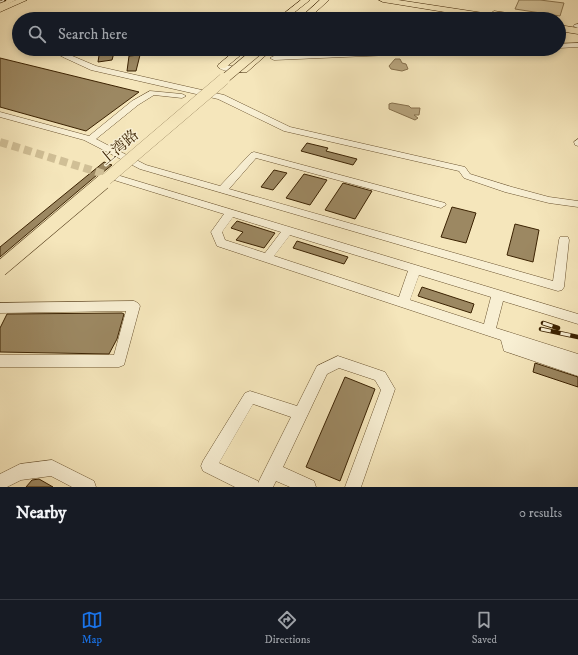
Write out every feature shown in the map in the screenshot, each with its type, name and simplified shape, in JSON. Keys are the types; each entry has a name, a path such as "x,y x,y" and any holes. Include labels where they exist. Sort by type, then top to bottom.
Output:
{"highway":[{"path":"0,5 12,0"}],"main road":[{"path":"0,10 23,0"},
{"path":"290,12 306,0"},
{"path":"297,12 312,0"},
{"path":"303,12 318,0"},
{"path":"311,12 325,0"},
{"path":"383,0 459,12"},
{"path":"408,0 484,12"},
{"path":"566,26 577,28"},
{"path":"566,28 577,28"},
{"path":"222,66 234,56"},
{"name":"上湾路","path":"0,260 244,56"},
{"name":"上湾路","path":"0,269 252,56"},
{"path":"243,70 260,56"}],"street":[{"path":"566,46 578,45"},
{"path":"65,56 94,68 221,97 287,129 462,169 467,176 518,194 548,201 578,204"},
{"path":"274,58 320,56"},
{"path":"222,66 224,68 243,70"},
{"path":"89,140 135,103 153,93 182,96"},
{"path":"0,114 89,140 143,167 558,287 564,240"},
{"path":"222,190 254,155 441,205"},
{"path":"117,178 578,319"},
{"path":"231,212 216,232 221,243 578,360"},
{"path":"267,258 288,230"},
{"path":"403,302 415,269"},
{"path":"489,331 498,294"},
{"path":"0,308 134,306 119,361 0,360"},
{"path":"507,336 509,347 578,370"},
{"path":"265,487 322,370 338,362 380,376 388,389 353,487"},
{"path":"252,487 209,466 250,397 301,414"},
{"path":"0,482 20,472 52,468 88,487"},
{"path":"273,471 308,487"}],"shaded area":[{"path":"519,0 540,0 564,3 561,12 534,12 515,9"},
{"path":"395,59 400,59 402,63 406,64 408,69 402,71 391,69 389,66"},
{"path":"392,103 409,106 411,108 420,108 419,115 414,115 418,118 415,120 389,109 389,104"}],"building":[{"path":"99,56 113,56 112,60 98,62"},
{"path":"129,56 140,56 136,71 127,71"},
{"path":"0,58 139,92 86,131 0,107"},
{"path":"307,143 328,148 326,151 357,159 353,165 301,151"},
{"path":"104,162 112,165 97,175 0,257 0,247"},
{"path":"274,170 287,173 273,190 261,187"},
{"path":"304,174 327,180 310,205 286,198"},
{"path":"343,183 372,191 355,219 325,210"},
{"path":"452,207 476,213 466,243 441,237"},
{"path":"237,221 275,233 264,248 236,240 243,232 231,228"},
{"path":"515,224 539,230 533,262 507,255"},
{"path":"297,241 348,257 344,264 293,248"},
{"path":"422,287 474,304 471,313 418,296"},
{"path":"7,314 124,314 117,339 109,354 0,352 0,328"},
{"path":"535,363 578,377 578,387 533,372"},
{"path":"345,377 375,389 340,481 306,467"},
{"path":"39,479 53,487 26,487 32,480"}],"tunnel":[{"path":"0,142 117,178"}],"railway":[{"path":"0,2 5,0"},
{"path":"543,323 558,328"},
{"path":"541,329 578,337"}]}
